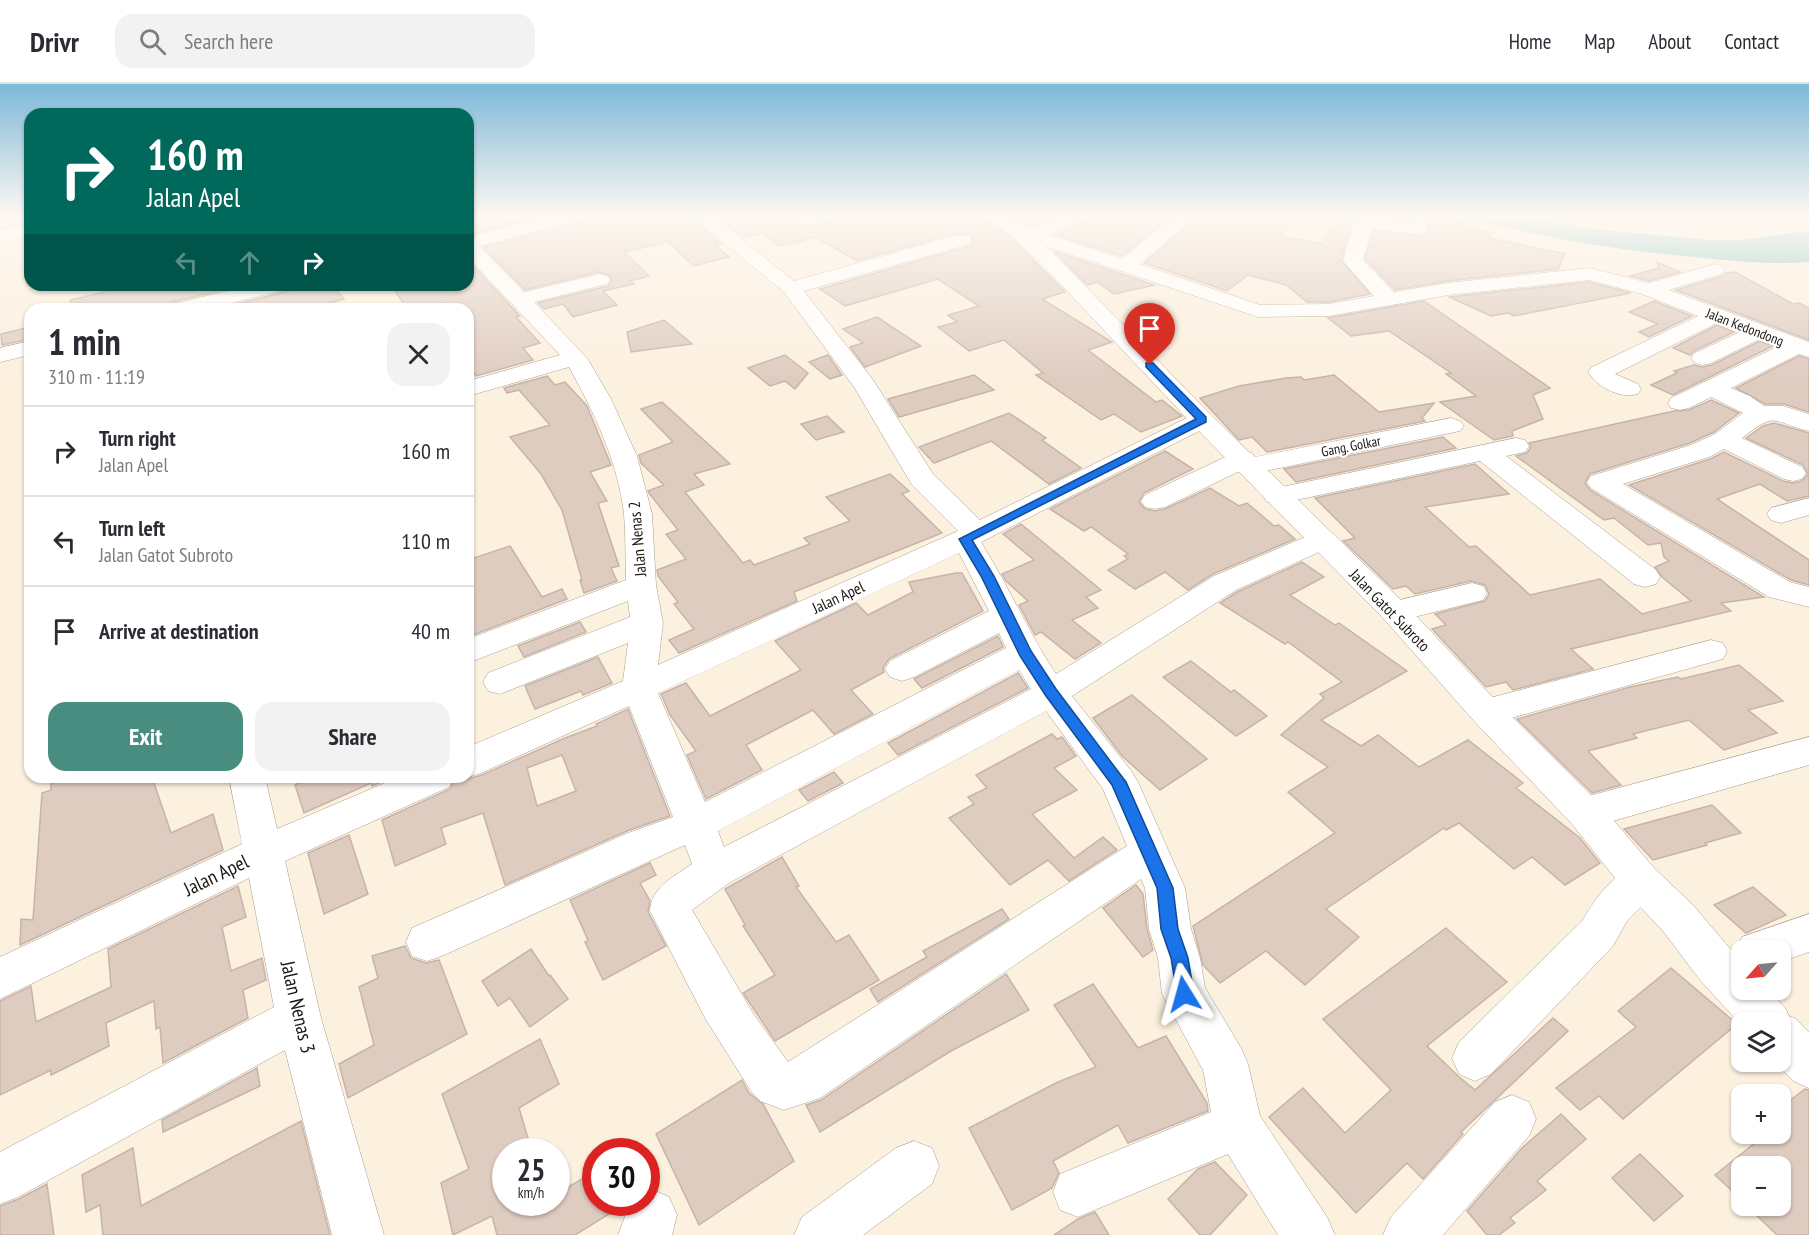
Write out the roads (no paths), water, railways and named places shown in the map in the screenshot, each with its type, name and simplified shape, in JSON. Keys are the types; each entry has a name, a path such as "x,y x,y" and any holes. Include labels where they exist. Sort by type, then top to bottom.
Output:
{"street":[{"name":"Jalan Nenas 2","path":"491,270 575,358 599,399 624,456 638,514 641,585 647,623 639,688 714,871"},
{"path":"768,270 791,288 865,385 922,479 971,536 1005,616 1025,653 1051,693 1119,782 1165,888 1170,929 1179,958 1184,994 1225,1064 1238,1125 1272,1182 1309,1235"},
{"path":"791,288 856,270"},
{"name":"Jalan Gatot Subroto","path":"1053,270 1394,611 1486,712 1585,813 1641,881 1678,918 1728,961 1762,1012"},
{"name":"Jalan Kedondong","path":"1140,270 1258,311 1298,312 1329,310 1388,298 1539,278 1589,274 1615,279 1649,290 1803,348"},
{"path":"1361,270 1388,298"},
{"path":"1649,290 1715,270"},
{"path":"518,300 600,279"},
{"path":"200,303 251,291"},
{"path":"1629,389 1604,378 1600,372 1715,316"},
{"path":"1703,357 1758,332"},
{"path":"1680,403 1709,388 1803,348"},
{"path":"0,355 24,349"},
{"path":"474,386 575,358"},
{"path":"1709,388 1732,397 1757,413 1783,413 1809,423"},
{"path":"1757,413 1724,439 1700,451 1601,482 1780,590 1809,597"},
{"name":"Jalan Apel","path":"474,760 639,688 971,536 1202,420"},
{"name":"Gang. Golkar","path":"1155,501 1246,463 1451,426"},
{"path":"1724,439 1793,473"},
{"path":"1277,496 1516,446"},
{"path":"1485,453 1645,577"},
{"path":"1781,514 1809,506"},
{"path":"1150,852 803,1081 787,1087 778,1084 761,1066 671,912 671,905 680,894 714,871 1051,693 1225,583 1322,540"},
{"path":"474,650 641,585"},
{"path":"1394,611 1472,593"},
{"path":"902,669 1005,616"},
{"path":"500,682 647,623"},
{"path":"1486,712 1711,651"},
{"path":"427,942 642,845 695,825 1025,653"},
{"path":"1585,813 1809,751"},
{"name":"Jalan Nenas 3","path":"248,783 299,1018 358,1235"},
{"name":"Jalan Apel","path":"0,979 264,852 422,783"},
{"path":"1475,1058 1598,933 1612,908 1641,881"},
{"path":"1789,940 1809,933"},
{"path":"0,1179 299,1018"},
{"path":"1791,1046 1809,1065"},
{"path":"1409,1235 1512,1119"},
{"path":"1078,1192 1238,1125"},
{"path":"820,1235 914,1166"}]}
